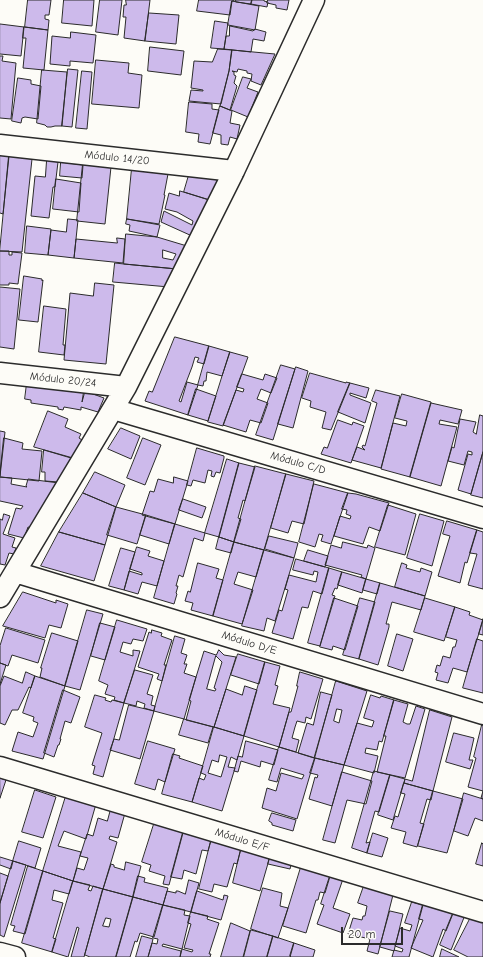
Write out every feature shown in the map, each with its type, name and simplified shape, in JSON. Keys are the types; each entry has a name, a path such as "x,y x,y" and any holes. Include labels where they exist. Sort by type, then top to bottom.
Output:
{"street":[{"path":"0,595 126,387 234,171 314,0"},
{"name":"Módulo 14/20","path":"0,145 234,171"},
{"name":"Módulo 20/24","path":"0,373 126,387"},
{"name":"Módulo C/D","path":"113,409 483,518"},
{"name":"Módulo D/E","path":"15,572 483,714"},
{"name":"Módulo E/F","path":"0,767 483,912"},
{"path":"0,953 15,957"}],"building":[{"path":"28,0 51,0 49,15 45,15 45,19 49,20 48,30 25,27"},
{"path":"64,0 94,0 92,26 62,23"},
{"path":"100,0 122,0 118,35 96,32"},
{"path":"126,0 150,0 145,41 124,38 126,17 123,17"},
{"path":"199,0 234,1 232,1 230,15 197,11"},
{"path":"236,0 252,0 251,4 236,2"},
{"path":"252,0 264,0 268,2 267,7 251,4"},
{"path":"268,0 289,0 287,10 276,8 276,5 267,3"},
{"path":"232,1 259,6 255,30 228,25"},
{"path":"149,13 179,15 176,44 145,41"},
{"path":"215,21 228,23 224,49 211,48"},
{"path":"0,24 24,27 21,56 0,54"},
{"path":"230,26 266,32 264,41 253,39 251,52 224,49 226,36 229,36"},
{"path":"24,27 48,30 44,70 23,68 26,38 23,38"},
{"path":"71,32 96,35 93,63 70,61 70,66 50,64 52,36 70,38"},
{"path":"150,47 184,51 181,75 148,71"},
{"path":"218,49 232,50 229,71 221,104 189,101 191,90 203,91 191,88 194,61 212,62"},
{"path":"232,50 275,54 261,85 251,81 252,74 247,73 247,71 238,69 237,72 232,71 236,76 234,83 237,86 230,110 220,106 229,71"},
{"path":"0,56 3,56 2,61 16,63 11,119 0,118"},
{"path":"96,60 129,63 128,73 142,75 139,108 92,104"},
{"path":"68,69 78,70 72,127 62,126"},
{"path":"42,70 67,72 62,126 47,127 37,123"},
{"path":"82,71 92,72 87,129 76,128"},
{"path":"243,77 251,79 247,88 258,92 248,117 231,110"},
{"path":"18,78 31,80 31,84 41,86 38,119 25,117 22,118 21,123 12,121"},
{"path":"189,102 212,104 212,109 219,110 210,144 198,142 199,134 186,132"},
{"path":"220,106 232,111 230,123 240,125 237,139 230,137 228,145 221,144 221,135 213,133"},
{"path":"0,155 9,156 3,214 0,213"},
{"path":"9,156 32,159 22,252 0,251"},
{"path":"47,160 58,162 49,218 31,216 35,176 45,177"},
{"path":"61,162 83,165 82,178 60,176"},
{"path":"83,164 111,167 105,224 77,221"},
{"path":"132,168 168,174 159,224 127,219"},
{"path":"189,175 218,180 220,184 212,201 184,192"},
{"path":"56,179 81,183 79,212 53,209"},
{"path":"180,191 210,200 192,236 161,222 164,211 192,225 193,221 177,212 165,209 169,193 179,196"},
{"path":"68,219 78,220 74,258 48,255 51,230 66,232"},
{"path":"127,219 160,225 157,237 129,231 130,225 126,224"},
{"path":"27,226 51,229 48,255 25,253"},
{"path":"126,234 157,237 187,246 177,269 124,264","holes":["163,250 176,254 173,260 163,258"]},
{"path":"117,238 125,239 123,263 74,258 76,239 117,243"},
{"path":"0,251 9,251 9,255 12,255 12,252 22,253 18,284 9,283 9,285 0,285"},
{"path":"115,263 177,269 169,287 113,282"},
{"path":"24,276 43,280 38,322 19,320"},
{"path":"95,283 114,285 106,364 64,360 70,293 93,296"},
{"path":"0,287 20,289 14,349 0,347"},
{"path":"44,306 66,309 63,345 65,345 64,355 39,352"},
{"path":"175,337 209,346 204,364 197,362 199,358 195,357 179,401 181,402 187,382 198,385 188,415 145,401 149,391 152,392"},
{"path":"209,346 230,352 222,376 207,372 206,381 204,381 203,386 198,385"},
{"path":"230,352 248,357 223,426 208,422"},
{"path":"281,365 295,369 273,440 256,435"},
{"path":"296,367 308,371 293,428 278,424"},
{"path":"310,373 350,383 331,430 322,428 326,412 310,407 311,401 302,398"},
{"path":"242,374 263,380 265,374 277,378 271,393 261,389 257,399 268,403 261,423 250,420 246,432 223,425 236,390 243,392 244,389 237,387"},
{"path":"27,383 84,389 82,402 85,391 104,398 98,412 81,407 81,410 64,407 63,410 58,409 58,407 31,403 31,400 25,399"},
{"path":"350,383 369,388 366,398 350,393 350,395 371,403 365,423 338,412"},
{"path":"196,389 216,396 208,421 188,415"},
{"path":"376,390 400,396 381,468 352,460 357,447 365,450 362,447 363,445 365,446 377,403 372,401"},
{"path":"402,394 431,402 410,477 381,469 393,423 406,426 407,421 395,418"},
{"path":"431,403 462,410 458,424 440,420 439,424 457,427 441,486 410,477"},
{"path":"48,411 68,419 65,427 81,434 79,438 82,440 73,458 34,447"},
{"path":"480,415 483,416 483,452 471,494 458,490 468,454 472,455 472,452 468,451 464,465 448,461 452,447 454,448 460,419 476,422 473,432 476,434"},
{"path":"338,420 352,425 353,422 364,426 351,463 321,454 324,447 327,448"},
{"path":"121,428 140,436 131,459 108,449"},
{"path":"0,431 5,432 0,476"},
{"path":"4,438 23,443 22,449 42,451 39,481 0,477"},
{"path":"143,438 161,445 145,485 127,478"},
{"path":"197,448 224,456 224,458 220,473 216,472 214,477 211,476 212,471 208,470 205,483 193,480 191,486 187,485"},
{"path":"44,450 71,458 59,482 45,481 45,472 42,472"},
{"path":"483,452 483,498 471,495"},
{"path":"227,459 239,463 219,537 205,533"},
{"path":"239,463 255,467 245,501 243,500 238,518 241,519 234,542 219,537"},
{"path":"255,466 286,474 264,550 234,542"},
{"path":"95,472 125,485 116,507 83,493"},
{"path":"286,474 314,481 304,524 292,521 288,533 271,528"},
{"path":"0,477 12,478 11,484 27,487 28,479 59,483 33,528 28,527 24,538 8,534 16,508 21,509 23,506 0,501"},
{"path":"174,477 188,481 175,524 142,515 150,491 154,492 158,479 173,483"},
{"path":"314,484 348,493 331,544 321,541 323,535 319,534 315,547 299,542"},
{"path":"83,493 116,507 105,545 59,532"},
{"path":"348,493 389,503 380,531 369,527 363,544 334,536 340,516 350,519 351,516 346,514 347,510 342,509"},
{"path":"183,499 206,507 202,518 179,510"},
{"path":"388,505 416,514 405,555 375,547"},
{"path":"116,507 146,515 137,544 107,535"},
{"path":"4,514 10,516 3,534 15,538 12,547 16,548 14,554 9,553 5,565 0,564 0,519 2,520"},
{"path":"420,514 444,521 432,566 407,558"},
{"path":"146,515 175,524 169,544 140,535"},
{"path":"447,521 477,530 467,563 465,562 460,583 438,576 450,536 443,534"},
{"path":"175,524 205,533 203,541 194,538 183,577 179,575 176,586 178,586 177,594 174,604 154,598"},
{"path":"477,530 483,532 483,589 468,585 477,554 470,553"},
{"path":"59,532 105,545 94,581 41,566"},
{"path":"269,536 298,543 294,558 265,549"},
{"path":"219,537 234,542 231,553 216,549"},
{"path":"234,542 264,550 256,577 238,572 234,584 253,590 242,624 213,616"},
{"path":"343,542 367,548 368,545 375,548 366,579 361,577 362,575 325,565 331,545 341,548"},
{"path":"137,547 150,551 148,556 164,561 157,586 142,582 138,594 124,590 129,571 142,575 142,573 130,569"},
{"path":"121,548 135,552 124,590 109,586"},
{"path":"264,550 294,558 275,621 267,618 264,631 242,626"},
{"path":"308,550 328,556 325,567 304,561"},
{"path":"296,559 329,568 322,594 313,591 308,608 302,607 293,639 272,633 279,610 282,611 288,590 285,589 289,575 316,582 318,572 314,571 313,575 293,570"},
{"path":"198,563 219,569 216,578 223,580 213,616 191,610 193,603 185,601 188,591 190,592"},
{"path":"402,563 407,565 406,568 420,572 421,568 432,572 425,596 395,587"},
{"path":"329,568 342,572 337,589 335,588 332,595 335,596 320,646 308,643"},
{"path":"342,572 366,579 362,593 338,585"},
{"path":"366,579 380,583 377,594 363,590"},
{"path":"380,583 425,596 421,610 392,602 386,624 389,624 389,627 378,665 359,659"},
{"path":"23,592 56,603 56,600 68,604 61,628 49,625 45,638 3,626"},
{"path":"334,598 358,606 345,650 333,646 332,650 320,647"},
{"path":"360,598 375,602 359,659 343,655"},
{"path":"425,598 455,607 444,641 414,632"},
{"path":"455,607 470,612 469,615 483,620 467,672 453,668 448,683 436,680 438,673 435,672 437,665 440,666 443,656 450,658 453,647 455,647 457,640 446,637"},
{"path":"87,610 103,614 80,690 65,686"},
{"path":"483,619 483,635 479,634"},
{"path":"117,620 147,629 143,641 133,639 131,644 123,642 120,652 133,656 133,650 140,651 124,703 114,700 115,697 105,694 108,685 99,681"},
{"path":"100,623 115,627 105,660 91,656"},
{"path":"6,628 45,640 38,663 12,655 8,666 0,663 0,646"},
{"path":"152,630 162,633 161,636 172,640 164,665 166,665 162,681 157,679 159,674 138,667 149,632 151,633"},
{"path":"52,633 78,641 65,686 40,677 41,668"},
{"path":"397,634 413,639 403,671 388,666"},
{"path":"175,636 185,639 181,653 187,655 184,664 187,664 184,673 196,677 184,719 154,711"},
{"path":"477,639 483,641 483,693 463,688"},
{"path":"219,650 224,655 236,657 214,727 186,720 191,701 189,700 204,651 216,655","holes":["216,656 222,662 214,688 216,689 215,691 207,689"]},
{"path":"238,654 265,662 259,684 231,675"},
{"path":"265,662 280,666 275,685 278,686 273,704 290,708 279,747 244,736"},
{"path":"0,663 6,665 0,684"},
{"path":"135,670 153,675 147,694 153,696 151,705 155,706 154,711 144,708 145,704 137,701 136,706 124,703"},
{"path":"26,672 35,676 31,688 29,687 18,710 12,710 5,725 0,723 0,686 4,676 22,683"},
{"path":"300,672 323,679 311,719 306,717 305,723 297,721 292,738 299,740 296,752 279,747 289,712 291,712"},
{"path":"35,676 65,686 43,759 12,751 18,732 33,737 38,723 33,721 34,717 23,713"},
{"path":"336,681 367,691 344,765 315,758","holes":["337,709 342,710 339,723 334,721"]},
{"path":"245,686 257,690 244,736 214,727 226,689 242,695"},
{"path":"63,690 80,697 71,723 65,721 61,739 54,757 44,753"},
{"path":"321,692 332,695 314,758 298,753 307,723 313,725"},
{"path":"95,695 106,698 105,700 111,702 112,700 124,703 103,777 93,774 95,766 92,765 102,733 85,727"},
{"path":"371,695 394,700 382,742 379,741 377,750 366,748 365,753 378,756 374,773 344,765 357,723 372,727 374,721 364,718"},
{"path":"394,700 408,704 403,722 407,724 410,724 416,706 425,709 405,778 377,772 386,736 384,736"},
{"path":"129,705 154,711 140,759 110,750 114,739 119,740"},
{"path":"430,710 452,717 433,791 404,783 405,779 412,781"},
{"path":"184,719 213,727 208,743 179,735"},
{"path":"482,725 483,791 468,787 476,758 474,757"},
{"path":"214,727 244,736 237,760 231,757 228,767 235,768 222,811 192,802 199,778 204,780 206,775 201,773","holes":["220,755 227,757 221,777 208,773 212,760 218,762"]},
{"path":"454,733 474,738 469,760 473,760 470,769 446,762"},
{"path":"148,741 175,749 165,782 158,779 155,790 135,784"},
{"path":"246,741 278,750 274,765 261,761 260,767 241,761 238,772 234,771 238,756 242,757"},
{"path":"279,747 315,758 297,819 262,808 267,788 276,791 281,773 302,779 304,775 281,768 277,782 269,780"},
{"path":"173,754 180,756 179,758 203,766 192,802 162,794"},
{"path":"315,758 344,765 332,806 309,799 315,777 317,778 318,775 310,773"},
{"path":"374,771 390,775 379,812 375,811 366,843 370,842 367,853 352,848"},
{"path":"342,772 372,781 366,804 347,800 335,843 323,840"},
{"path":"390,775 405,779 393,820 378,815"},
{"path":"0,778 6,780 0,798"},
{"path":"404,783 433,791 431,800 427,799 420,823 424,824 417,847 403,843 406,832 391,828 395,816 398,817 405,794 401,793"},
{"path":"35,790 56,797 43,838 22,832"},
{"path":"433,791 463,799 447,853 418,846"},
{"path":"464,793 483,799 483,821 475,818 468,836 454,831"},
{"path":"66,796 96,804 86,839 64,831 58,846 81,852 73,881 43,871"},
{"path":"111,809 125,813 118,838 110,836 109,839 117,842 103,889 73,881 77,868 84,870 88,858 80,856 87,834 93,836 98,818 107,821"},
{"path":"272,813 296,820 293,831 272,825 269,821"},
{"path":"155,821 184,829 169,885 163,884 165,876 149,871 151,865 142,862"},
{"path":"184,829 212,837 208,851 202,850 196,874 184,870 182,879 171,877"},
{"path":"373,833 388,838 382,857 367,853"},
{"path":"212,837 242,845 237,864 234,863 227,887 214,884 212,892 199,889"},
{"path":"19,841 41,848 35,868 13,861"},
{"path":"482,843 483,844 483,866 476,864"},
{"path":"242,845 271,853 260,891 233,883"},
{"path":"271,853 292,860 290,869 268,864"},
{"path":"0,857 13,861 11,869 0,865"},
{"path":"13,861 26,865 4,937 0,935 0,903"},
{"path":"126,862 141,866 133,897 103,889 111,864 114,865 114,867 124,870"},
{"path":"302,864 331,873 325,893 320,892 318,900 316,900 306,933 283,926"},
{"path":"28,866 43,871 25,934 13,931 15,926 11,925"},
{"path":"43,871 73,881 69,894 54,890 52,900 63,903 53,938 56,939 52,952 22,943"},
{"path":"0,873 8,876 0,903"},
{"path":"331,873 344,876 333,908 350,914 343,933 317,924 324,905 321,904"},
{"path":"138,876 145,878 144,882 168,888 163,905 133,897"},
{"path":"189,880 199,883 191,912 163,905 167,891 176,893 176,891 178,891 185,894"},
{"path":"73,881 90,885 88,890 91,891 93,886 103,889 84,957 71,957 79,928 77,927 68,957 52,952"},
{"path":"365,883 394,891 378,954 367,951 370,939 348,934 353,918 362,920 363,916 365,916 367,906 358,903"},
{"path":"263,888 282,893 280,906 288,908 278,938 251,929"},
{"path":"103,889 133,897 116,957 90,957 85,955","holes":["106,918 111,919 109,927 103,926"]},
{"path":"197,891 223,900 224,895 228,896 221,920 191,912"},
{"path":"133,897 163,905 154,937 140,933 137,942 135,941 130,957 116,957"},
{"path":"424,901 454,911 446,931 443,929 433,957 411,948 423,920 419,919"},
{"path":"412,902 423,905 409,957 392,957 394,950 402,952 403,949 395,946 400,928 410,931 412,925 405,923"},
{"path":"163,905 185,910 184,915 190,916 182,949 163,944 162,946 181,951 180,957 148,957 152,943 157,944 158,939 153,938"},
{"path":"390,911 403,914 394,951 380,947"},
{"path":"454,911 465,915 451,950 440,945"},
{"path":"191,912 208,916 207,919 219,923 209,954 211,954 210,957 180,957 182,949 192,952 193,950 184,948 191,924 188,923"},
{"path":"471,917 483,921 483,957 468,957 454,950"},
{"path":"231,923 250,931 243,957 221,957"},
{"path":"251,930 273,936 267,957 244,957"},
{"path":"142,936 153,939 148,957 136,957"},
{"path":"273,936 294,943 290,957 267,957"},
{"path":"294,943 315,950 313,957 291,957"},
{"path":"442,949 459,957 440,957"}]}
